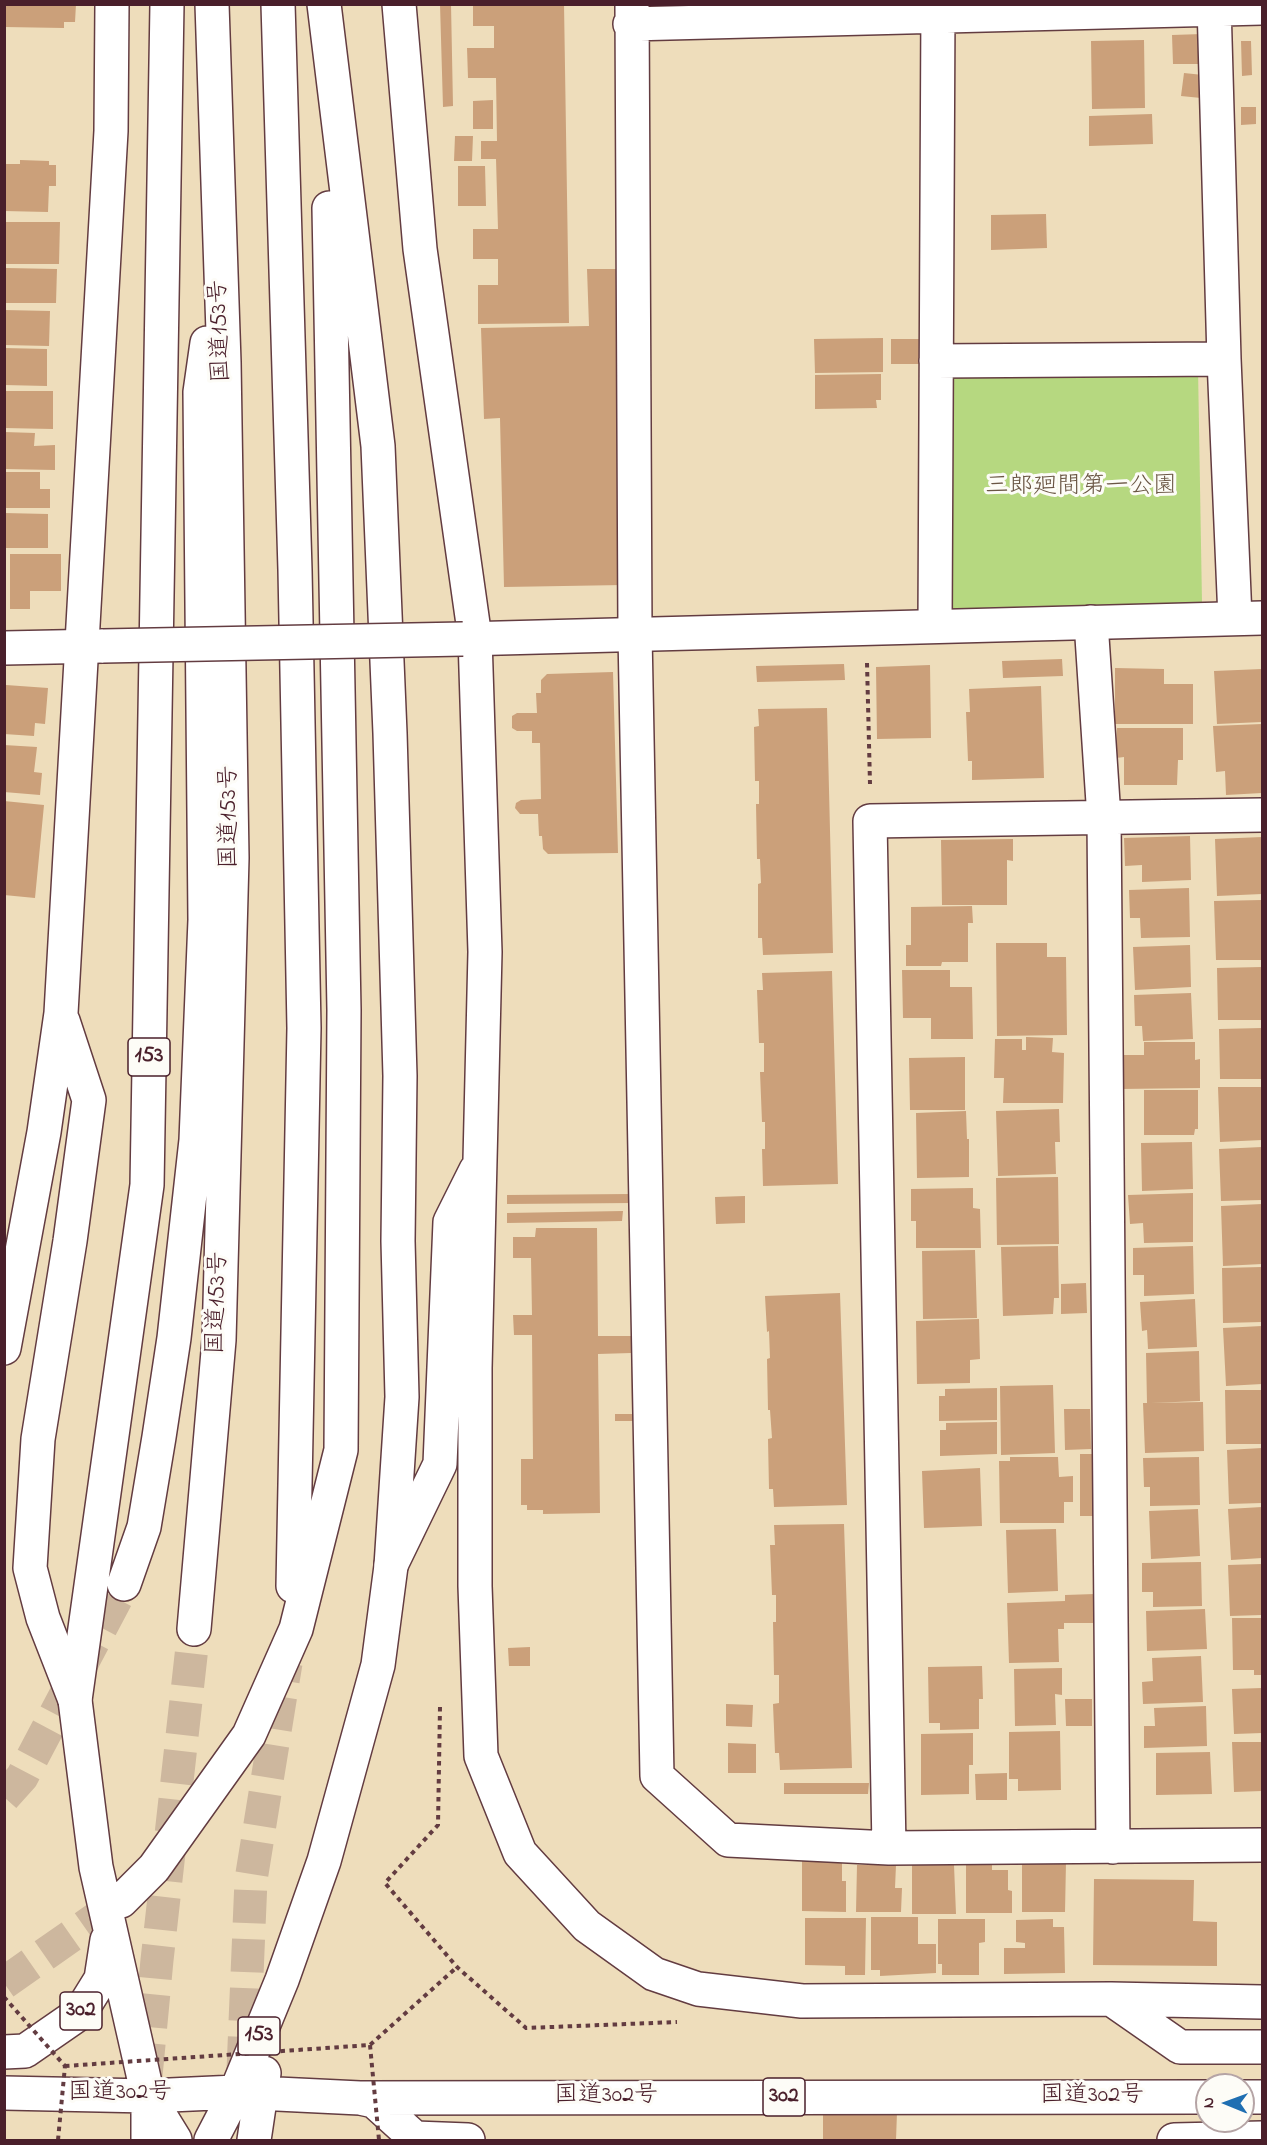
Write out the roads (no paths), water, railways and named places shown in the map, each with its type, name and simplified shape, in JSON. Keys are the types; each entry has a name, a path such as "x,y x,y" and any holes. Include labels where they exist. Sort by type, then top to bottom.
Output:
{"main road":[{"path":"4,1348 44,1132 61,1013 93,647 111,131 112,4"},
{"name":"153","path":"148,2140 148,2096 115,1915 96,1867 75,1700 147,1185 167,4"},
{"name":"国道153号","path":"194,1629 219,1340 232,858 224,374 212,4"},
{"path":"278,4 295,581 304,1028 292,1629"},
{"path":"399,4 420,249 469,639 485,952 475,1368 475,1586 481,1756 520,1853 587,1926 654,1974 698,1989 802,2001 1111,1999 1263,2002"},
{"path":"4,648 469,639 1249,618 1224,359 1214,7"},
{"path":"1263,8 631,14 635,634 657,1776 728,1840 889,1848 1263,1845"},
{"path":"935,626 938,11"},
{"path":"115,1915 154,1868 249,1735 296,1629 341,1450 344,1010 325,18"},
{"name":"153","path":"211,2140 250,2117 282,1980 324,1861 378,1665 391,1566 402,1397 398,1241 400,1076 390,733 378,447 325,18"},
{"path":"124,1584 144,1527 158,1449 174,1338 196,1140 205,920 200,392 220,251"},
{"path":"936,361 1224,359"},
{"path":"1091,622 1104,818 1113,1847"},
{"path":"889,1848 870,821 1263,815"},
{"path":"61,1013 89,1100 70,1241 38,1439 30,1568 43,1618 75,1700"},
{"path":"391,1566 440,1464 450,1222 481,1160"},
{"name":"302","path":"4,2052 25,2051 80,2013 101,1979 115,1915"},
{"path":"1111,1999 1180,2047 1263,2047"},
{"name":"国道302号","path":"4,2093 148,2096 250,2117 315,2094 360,2098 1195,2097"},
{"path":"148,2096 175,2140"},
{"path":"360,2098 374,2101 415,2138 468,2140"},
{"path":"1174,2140 1263,2138"}],"tunnel":[{"path":"4,1797 22,1777 124,1584"},
{"path":"146,2076 194,1629"},
{"path":"243,2070 251,1880 286,1663"},
{"path":"4,1983 121,1901"}],"park label":[{"name":"三郎廻間第一公園","path":"1081,488"}]}
